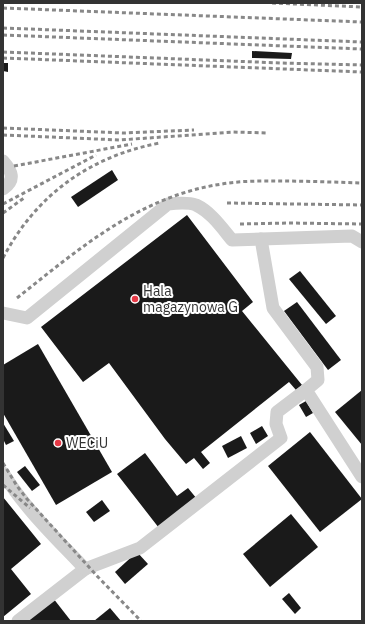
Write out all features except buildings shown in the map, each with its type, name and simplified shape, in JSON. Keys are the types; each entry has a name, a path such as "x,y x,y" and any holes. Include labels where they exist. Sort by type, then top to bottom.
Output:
{"lane":[{"path":"3,161 12,174 11,181 3,189"},
{"path":"3,313 27,318 168,204 182,203 196,205 208,213 232,240 352,236 362,242"},
{"path":"18,621 85,569 140,548 281,438 276,424 277,412 318,380 317,367 273,308 261,239"},
{"path":"306,390 362,477"},
{"path":"3,473 14,491 24,503 85,569"}],"railway":[{"path":"272,3 362,7"},
{"path":"3,8 362,22"},
{"path":"3,28 362,42"},
{"path":"3,35 362,49"},
{"path":"3,52 362,65"},
{"path":"3,58 362,72"},
{"path":"3,128 123,133 194,130"},
{"path":"3,135 120,140 233,132 268,133"},
{"path":"3,258 16,236 32,215 49,197 68,182 88,168 111,158 135,149 160,143"},
{"path":"14,166 132,144"},
{"path":"3,204 96,155"},
{"path":"17,298 88,243 112,227 138,212 164,200 192,190 248,181 362,183"},
{"path":"3,213 24,198"},
{"path":"227,203 362,205"},
{"path":"240,224 362,224"},
{"path":"3,463 27,499 98,577 141,621"},
{"path":"3,485 30,508"}],"place":[{"name":"Hala magazynowa G","path":"135,299"},
{"name":"WECiU","path":"58,443"}]}
